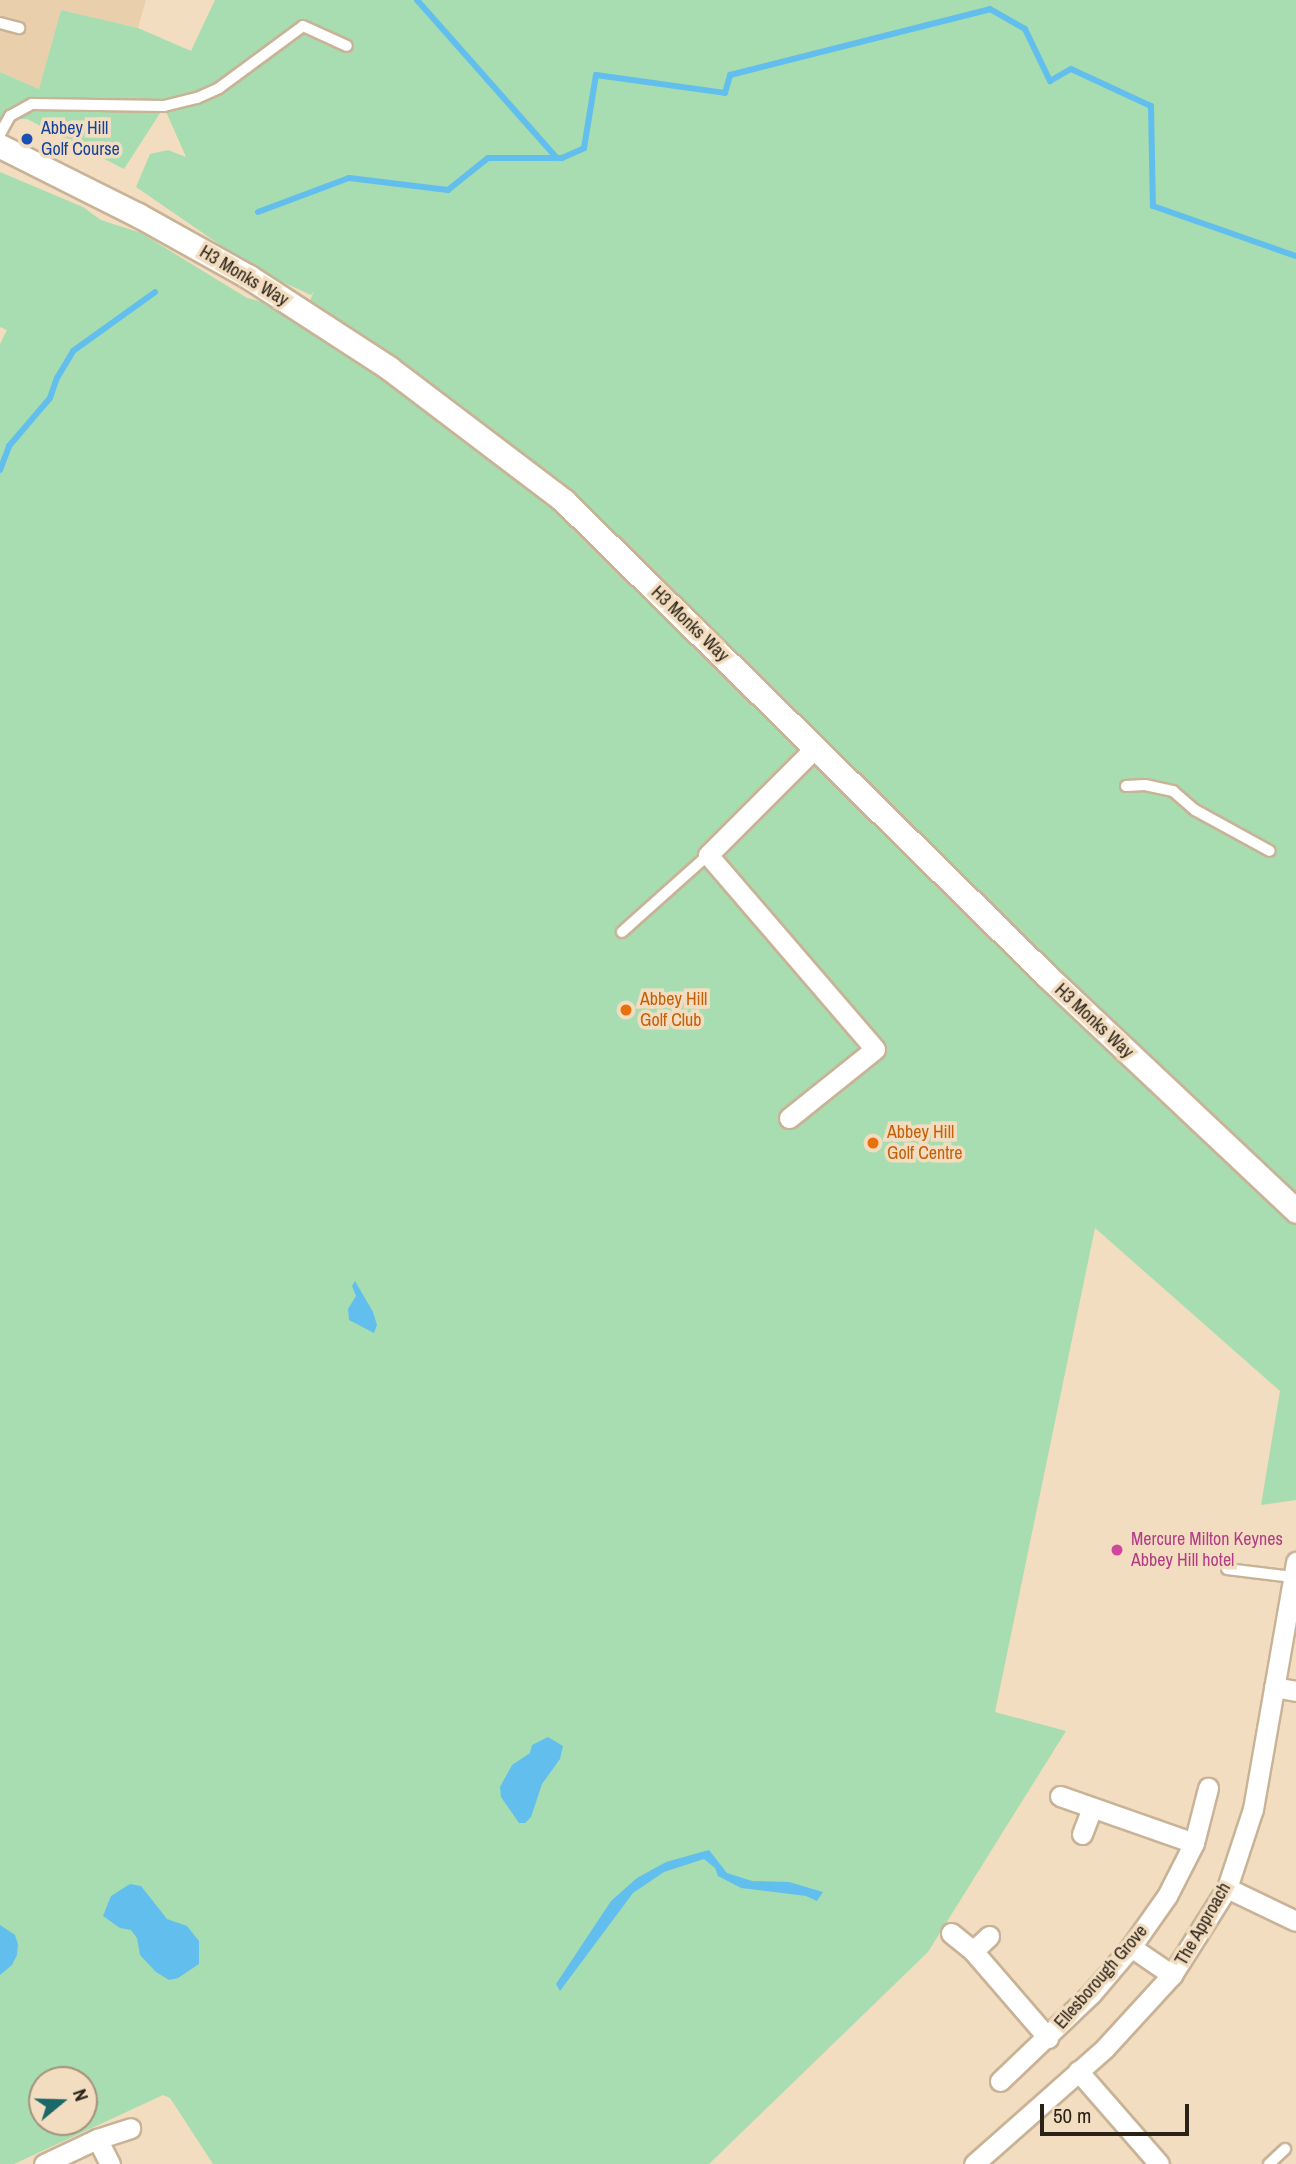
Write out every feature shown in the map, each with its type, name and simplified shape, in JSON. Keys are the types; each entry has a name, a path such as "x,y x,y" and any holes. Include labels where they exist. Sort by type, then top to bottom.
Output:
{"street":[{"name":"H3 Monks Way","path":"0,146 138,215 249,277 389,368 564,501 1046,976 1296,1211"},
{"path":"789,1118 875,1049 708,855 816,747"},
{"name":"The Approach","path":"974,2164 1105,2048 1172,1976 1227,1888 1253,1809 1295,1569"},
{"path":"1274,1687 1296,1691"},
{"name":"Ellesborough Grove","path":"1000,2081 1048,2038 1131,1947 1167,1896 1194,1843 1208,1788"},
{"path":"1060,1796 1194,1843"},
{"path":"1082,1833 1092,1808"},
{"path":"1227,1888 1296,1921"},
{"name":"Ellesborough Grove","path":"951,1933 973,1951 1048,2038"},
{"path":"973,1951 989,1936"},
{"path":"1131,1947 1172,1976"},
{"path":"1078,2071 1159,2164"},
{"path":"44,2164 97,2139 130,2128"},
{"path":"97,2139 110,2164"}],"lane":[{"path":"0,23 19,28"},
{"path":"0,134 10,116 32,104 164,106 197,98 219,89 303,26 347,46"},
{"path":"1126,786 1144,785 1173,791 1195,810 1270,851"},
{"path":"622,932 708,855"},
{"path":"1227,1569 1295,1569"},
{"path":"1269,2164 1285,2149"}],"shaded area":[{"path":"0,0 146,0 138,28 61,10 39,89 0,72"}],"green space":[{"path":"215,0 1296,0 1296,1500 1261,1505 1280,1391 1095,1228 995,1712 1066,1731 928,1952 709,2164 213,2164 170,2098 163,2095 98,2125 98,2066 28,2066 28,2136 74,2136 14,2164 0,2164 0,344 7,330 0,327 0,172 83,207 101,220 141,233 247,298 305,313 314,291 311,295 258,271 136,187 150,154 168,150 186,157 164,107 124,169 27,119 0,119 0,72 39,89 61,10 138,28 191,51"}],"water":[{"path":"355,1281 373,1312 377,1325 374,1333 349,1320 348,1309 356,1296 352,1286"},
{"path":"548,1737 563,1746 560,1759 542,1784 531,1817 525,1823 519,1823 501,1797 500,1787 512,1765 530,1753 532,1745"},
{"path":"709,1850 727,1873 752,1881 789,1882 823,1892 817,1901 806,1896 741,1888 718,1876 715,1868 704,1859 664,1872 633,1893 560,1991 556,1984 611,1901 637,1878 666,1862"},
{"path":"130,1884 141,1886 167,1919 187,1926 199,1941 199,1964 178,1978 169,1980 156,1972 140,1955 137,1938 131,1930 120,1928 103,1916 111,1896"},
{"path":"0,1925 15,1935 18,1944 12,1965 0,1975"}],"waterway":[{"path":"417,0 557,158"},
{"path":"258,212 349,178 448,190 488,158 562,158 584,148 596,75 725,93 730,75 990,9 1025,29 1050,81 1071,69 1151,106 1153,206 1296,256"},
{"path":"0,470 9,446 50,398 57,378 73,351 155,292"}],"place":[{"name":"Abbey Hill Golf Course","path":"27,139"},
{"name":"Abbey Hill Golf Club","path":"626,1010"},
{"name":"Abbey Hill Golf Centre","path":"873,1143"},
{"name":"Mercure Milton Keynes Abbey Hill hotel","path":"1117,1550"}]}
